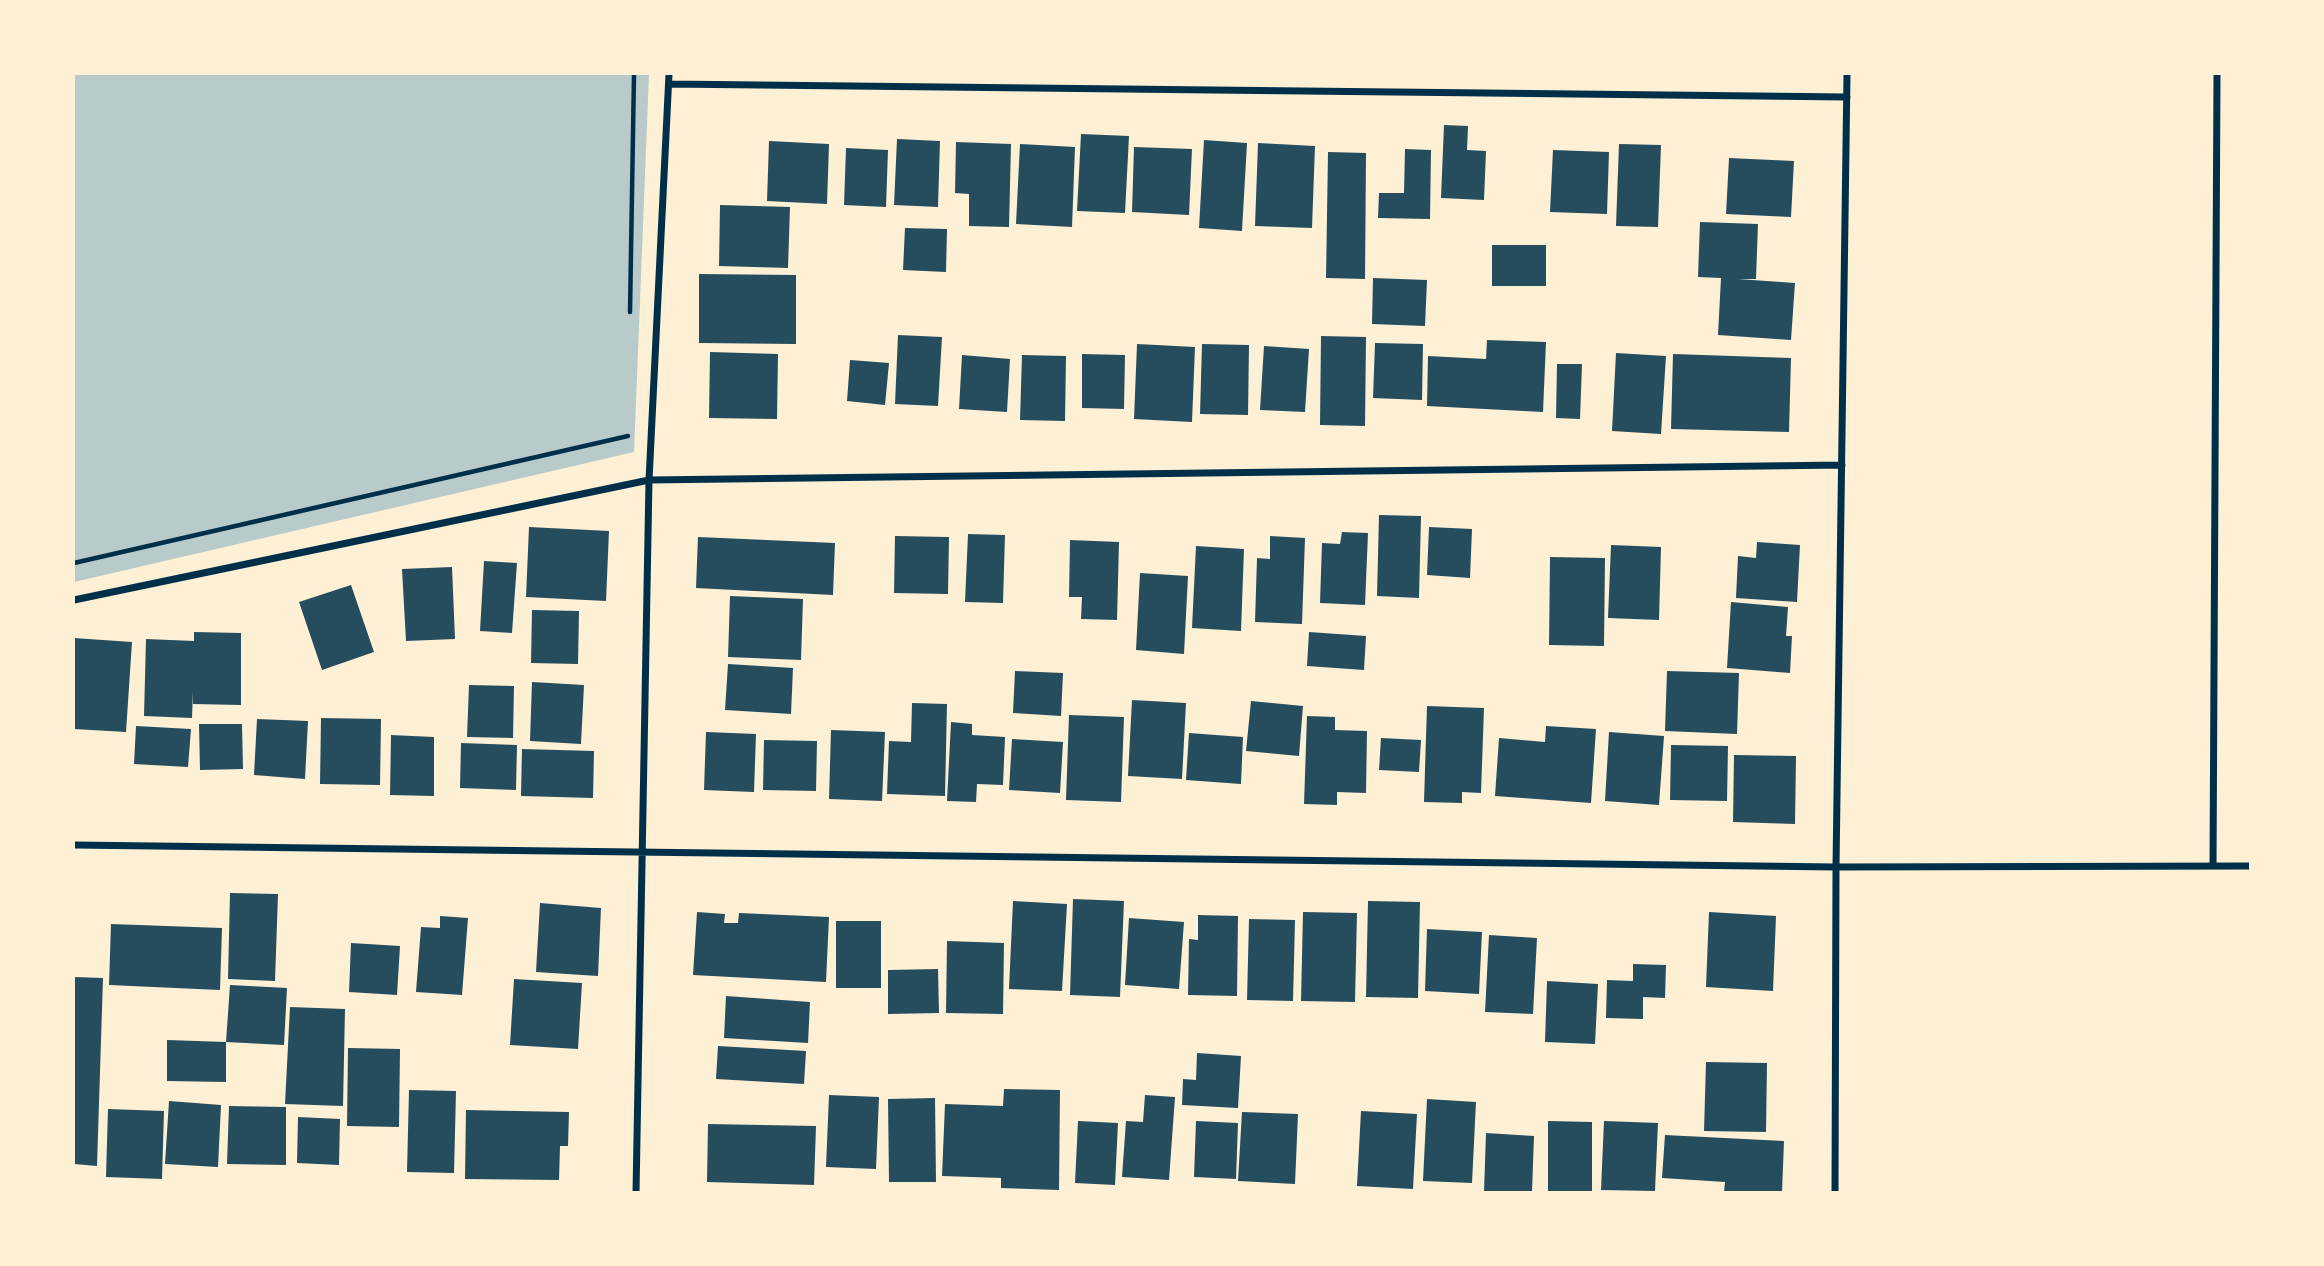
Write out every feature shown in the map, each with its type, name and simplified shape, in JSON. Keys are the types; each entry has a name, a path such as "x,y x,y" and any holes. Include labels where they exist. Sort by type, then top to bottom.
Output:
{"street":[{"path":"636,1192 649,481 669,74"},
{"path":"1835,1192 1836,867 1847,74"},
{"path":"2213,866 2217,74"},
{"path":"669,84 1847,97"},
{"path":"74,600 649,481 1842,465"},
{"path":"74,845 1836,867 2250,866"}],"path":[{"path":"630,325 634,74"},
{"path":"74,564 628,437 628,423"}],"shaded area":[{"path":"74,74 649,74 634,452 74,582"}],"building":[{"path":"1444,125 1468,126 1467,150 1486,151 1484,200 1441,198"},
{"path":"1081,134 1129,136 1125,213 1077,211"},
{"path":"897,139 940,141 938,207 894,205"},
{"path":"1204,140 1247,143 1242,231 1199,228"},
{"path":"769,141 829,144 827,204 767,201"},
{"path":"956,142 1011,144 1009,227 969,226 969,194 955,193"},
{"path":"1258,143 1315,146 1312,228 1255,226"},
{"path":"1020,144 1075,147 1072,227 1016,224"},
{"path":"1619,144 1661,145 1658,227 1616,226"},
{"path":"1134,147 1192,149 1189,215 1132,212"},
{"path":"846,148 888,150 886,207 844,205"},
{"path":"1405,149 1431,150 1430,219 1378,218 1379,193 1404,193"},
{"path":"1553,150 1609,152 1607,214 1550,212"},
{"path":"1328,152 1366,153 1365,279 1326,278"},
{"path":"1729,158 1794,161 1791,217 1726,214"},
{"path":"720,205 790,207 788,268 719,266"},
{"path":"1700,222 1758,224 1756,279 1738,279 1795,283 1791,340 1718,335 1721,278 1698,277"},
{"path":"905,228 947,229 946,272 903,270"},
{"path":"1492,245 1546,245 1546,286 1492,286"},
{"path":"699,274 796,275 796,344 699,343"},
{"path":"1373,278 1427,280 1425,326 1372,324"},
{"path":"898,335 942,337 938,406 895,404"},
{"path":"1321,336 1366,337 1365,426 1320,425"},
{"path":"1487,340 1546,342 1543,412 1427,406 1428,356 1486,359"},
{"path":"1375,343 1423,344 1422,400 1373,398"},
{"path":"1137,344 1195,347 1192,422 1134,419"},
{"path":"1202,344 1249,345 1248,415 1200,414"},
{"path":"1264,346 1309,349 1305,412 1260,410"},
{"path":"710,352 778,354 777,419 709,418"},
{"path":"1616,353 1666,356 1661,434 1612,431"},
{"path":"1082,354 1125,355 1124,409 1082,408"},
{"path":"1673,354 1791,358 1789,432 1671,429"},
{"path":"962,355 1010,359 1007,412 959,409"},
{"path":"1022,355 1066,356 1065,421 1020,420"},
{"path":"850,360 889,363 885,405 847,401"},
{"path":"1557,364 1582,364 1580,419 1556,418"},
{"path":"1379,515 1421,516 1419,598 1377,596"},
{"path":"529,527 609,531 606,601 526,597"},
{"path":"1429,527 1472,529 1470,578 1427,575"},
{"path":"1342,532 1368,533 1365,605 1320,603 1322,543 1340,544"},
{"path":"968,534 1005,535 1003,603 965,602"},
{"path":"895,536 949,537 948,594 894,593"},
{"path":"1270,536 1305,538 1302,624 1255,622 1257,558 1270,559"},
{"path":"698,537 835,543 833,595 696,588"},
{"path":"1070,540 1119,542 1117,620 1081,619 1082,597 1069,597"},
{"path":"1757,542 1800,545 1797,602 1736,598 1738,556 1756,558"},
{"path":"1611,545 1661,547 1659,620 1608,618"},
{"path":"1196,546 1244,549 1241,631 1192,628"},
{"path":"1550,557 1605,558 1604,646 1549,645"},
{"path":"484,561 517,563 512,633 480,631"},
{"path":"452,567 455,639 406,641 402,569"},
{"path":"1140,573 1188,576 1184,654 1136,650"},
{"path":"351,585 374,652 322,670 299,602"},
{"path":"730,596 803,599 801,660 728,657"},
{"path":"1731,602 1788,607 1786,636 1792,636 1790,673 1727,668"},
{"path":"532,610 579,611 578,664 531,663"},
{"path":"194,632 241,633 241,705 193,704 193,691 192,718 144,716 146,639 194,641"},
{"path":"1309,632 1366,636 1364,670 1307,666"},
{"path":"74,638 132,642 126,732 74,729"},
{"path":"728,664 793,668 791,714 725,710"},
{"path":"1015,671 1063,673 1061,716 1013,713"},
{"path":"1667,671 1739,673 1737,734 1665,731"},
{"path":"532,682 584,685 581,744 530,741"},
{"path":"469,685 514,686 513,738 467,737"},
{"path":"1132,700 1186,703 1182,779 1128,776"},
{"path":"1251,701 1303,706 1299,756 1246,751"},
{"path":"912,703 947,704 945,796 887,794 889,741 911,742"},
{"path":"1427,706 1484,708 1481,793 1462,792 1462,803 1424,802"},
{"path":"1069,715 1124,717 1121,802 1066,800"},
{"path":"1307,716 1335,717 1335,730 1367,731 1366,793 1337,792 1337,805 1304,804"},
{"path":"321,718 381,719 380,785 320,784"},
{"path":"257,719 308,721 305,779 254,775"},
{"path":"951,722 972,724 972,735 1005,737 1003,785 977,784 976,802 947,801"},
{"path":"199,724 242,724 243,769 200,770"},
{"path":"136,726 191,729 188,767 134,764"},
{"path":"1546,726 1596,729 1591,803 1495,796 1499,738 1545,742"},
{"path":"831,730 885,732 882,801 829,799"},
{"path":"706,732 756,734 754,792 704,790"},
{"path":"1609,732 1664,736 1659,805 1605,801"},
{"path":"1189,733 1243,737 1241,784 1186,780"},
{"path":"391,735 434,737 434,796 390,795"},
{"path":"1381,738 1421,740 1419,772 1379,770"},
{"path":"1012,739 1063,742 1060,793 1009,790"},
{"path":"764,740 817,741 816,791 763,790"},
{"path":"461,743 517,745 516,790 460,788"},
{"path":"1671,745 1728,746 1727,801 1670,800"},
{"path":"522,749 594,751 593,798 521,796"},
{"path":"1734,755 1796,756 1795,824 1733,822"},
{"path":"230,893 278,894 275,981 228,979"},
{"path":"1073,899 1124,901 1120,997 1070,995"},
{"path":"1013,901 1067,904 1062,991 1009,989"},
{"path":"1368,901 1420,902 1418,998 1366,997"},
{"path":"540,903 601,908 598,976 536,972"},
{"path":"697,912 725,914 724,923 738,923 739,913 829,917 826,982 693,975"},
{"path":"1303,912 1357,913 1355,1002 1301,1001"},
{"path":"1709,912 1776,916 1773,991 1706,987"},
{"path":"1198,915 1238,916 1237,996 1188,995 1189,939 1198,940"},
{"path":"440,916 468,918 462,995 416,992 421,927 440,928"},
{"path":"1129,918 1184,922 1179,989 1125,985"},
{"path":"1249,919 1295,920 1293,1001 1247,1000"},
{"path":"836,921 881,921 881,988 836,988"},
{"path":"111,924 222,928 220,990 109,985"},
{"path":"1427,929 1482,932 1479,994 1425,991"},
{"path":"1489,935 1537,938 1533,1014 1485,1012"},
{"path":"947,941 1004,943 1003,1014 946,1013"},
{"path":"351,943 400,946 397,995 349,992"},
{"path":"1633,964 1666,965 1665,998 1643,997 1643,1019 1606,1018 1607,980 1633,981"},
{"path":"938,969 939,1013 888,1014 888,970"},
{"path":"74,977 103,978 97,1166 74,1164"},
{"path":"514,979 582,983 578,1049 510,1045"},
{"path":"1547,981 1598,984 1595,1044 1545,1042"},
{"path":"230,985 287,988 284,1045 226,1042"},
{"path":"726,996 810,1002 808,1043 724,1038"},
{"path":"290,1007 345,1009 343,1106 285,1104"},
{"path":"167,1040 226,1042 226,1082 167,1081"},
{"path":"718,1046 806,1051 804,1084 716,1079"},
{"path":"348,1048 400,1049 399,1127 347,1126"},
{"path":"1197,1053 1241,1056 1238,1108 1182,1105 1183,1079 1196,1080"},
{"path":"1706,1062 1767,1063 1766,1132 1704,1131"},
{"path":"1004,1089 1060,1090 1059,1190 1001,1188 1001,1178 942,1176 945,1104 1003,1106"},
{"path":"409,1090 456,1091 454,1173 407,1172"},
{"path":"829,1095 879,1097 876,1169 826,1167"},
{"path":"1145,1095 1175,1097 1169,1180 1122,1177 1126,1121 1143,1122"},
{"path":"935,1098 936,1182 889,1182 888,1099"},
{"path":"1427,1099 1476,1102 1472,1183 1423,1181"},
{"path":"169,1101 221,1105 218,1167 165,1164"},
{"path":"229,1106 286,1107 286,1165 227,1164"},
{"path":"108,1109 164,1111 162,1179 106,1177"},
{"path":"466,1110 569,1112 568,1146 560,1146 559,1180 465,1179"},
{"path":"1361,1111 1417,1114 1413,1189 1357,1186"},
{"path":"1242,1112 1298,1114 1295,1184 1238,1181"},
{"path":"298,1117 340,1119 339,1165 297,1163"},
{"path":"1078,1121 1118,1123 1115,1185 1075,1183"},
{"path":"1196,1121 1238,1123 1236,1179 1194,1177"},
{"path":"1548,1121 1592,1122 1592,1192 1548,1192"},
{"path":"1604,1121 1658,1123 1655,1191 1601,1190"},
{"path":"708,1124 816,1126 814,1185 707,1182"},
{"path":"1486,1133 1534,1136 1532,1192 1484,1192"},
{"path":"1665,1135 1784,1141 1782,1192 1724,1192 1725,1182 1662,1178"}]}
